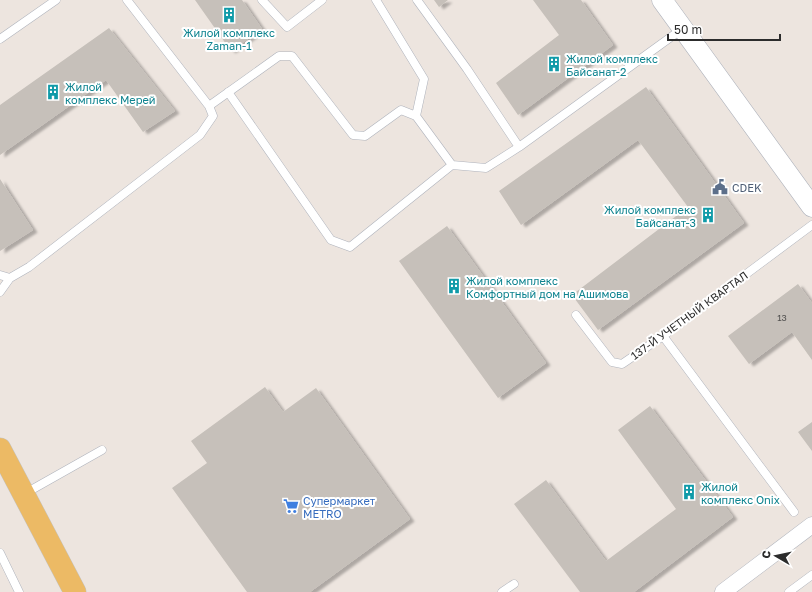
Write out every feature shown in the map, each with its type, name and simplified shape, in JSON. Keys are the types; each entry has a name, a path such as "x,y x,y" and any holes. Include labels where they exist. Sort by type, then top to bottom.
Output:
{"main road":[{"path":"0,449 75,592"}],"street":[{"path":"662,0 812,207"},
{"path":"723,592 812,525"}],"lane":[{"path":"0,39 56,0"},
{"path":"0,292 10,278 29,267 200,134 213,116 209,106 127,0"},
{"path":"262,0 287,27 322,0"},
{"path":"376,0 424,79 416,116"},
{"path":"417,0 467,69 519,147"},
{"path":"228,92 331,240 350,247 452,165 486,168 519,147 682,29"},
{"path":"209,106 279,56 292,56 353,135 365,136 401,110 416,116 452,165"},
{"name":"137-Й УЧЕТНЫЙ КВАРТАЛ","path":"576,315 612,362 622,364 663,336 812,225"},
{"path":"0,275 10,278"},
{"path":"663,336 794,512"},
{"path":"24,495 102,450"},
{"path":"0,553 19,592"},
{"path":"789,592 812,575"},
{"path":"502,592 514,584"}],"building":[{"name":"Жилой комплекс Zaman-1","path":"195,0 242,0 262,29 231,51"},
{"path":"434,0 448,0 439,7"},
{"name":"Жилой комплекс Байсанат-2","path":"533,0 581,0 613,45 518,115 496,83 559,35"},
{"name":"Жилой комплекс Мерей","path":"109,28 175,111 143,132 106,80 0,155 0,105"},
{"name":"Жилой комплекс Байсанат-3","path":"646,87 744,223 598,330 572,295 688,207 638,140 521,225 499,191"},
{"path":"0,179 33,230 0,251"},
{"name":"Жилой комплекс Комфортный дом на Ашимова","path":"447,226 546,363 498,398 399,261"},
{"path":"798,284 812,303 812,360 792,332 749,364 728,336"},
{"path":"265,387 283,412 316,388 410,519 310,592 247,592 172,488 207,463 191,441"},
{"name":"Жилой комплекс Onix","path":"650,406 733,517 634,592 580,592 514,504 546,480 606,561 676,509 618,430"},
{"path":"812,422 812,451 798,432"}],"place":[{"name":"Жилой комплекс Zaman-1","path":"229,15"},
{"name":"Жилой комплекс Байсанат-2","path":"554,64"},
{"name":"Жилой комплекс Мерей","path":"53,92"},
{"name":"CDEK","path":"720,187"},
{"name":"Жилой комплекс Байсанат-3","path":"708,215"},
{"name":"Жилой комплекс Комфортный дом на Ашимова","path":"454,286"},
{"name":"Жилой комплекс Onix","path":"689,492"},
{"name":"Супермаркет METRO","path":"291,506"}]}
